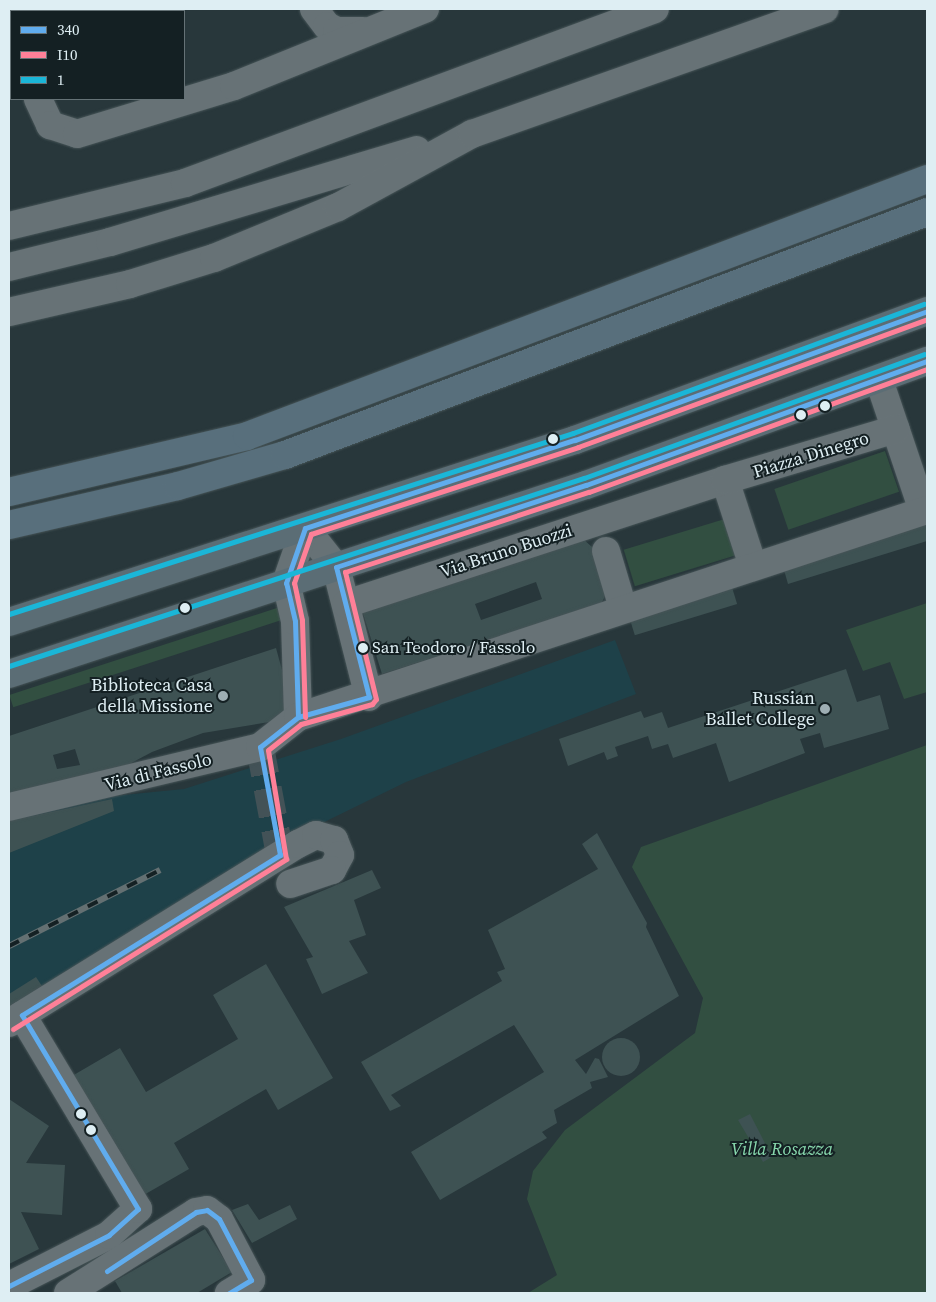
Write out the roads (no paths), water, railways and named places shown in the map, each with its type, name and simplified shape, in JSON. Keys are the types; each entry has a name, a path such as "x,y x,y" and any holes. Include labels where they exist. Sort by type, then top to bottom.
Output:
{"highway":[{"path":"9,492 246,436 927,179"},
{"path":"9,525 178,486 285,455 927,212"}],"main road":[{"path":"9,622 575,440 927,311"},
{"path":"9,674 652,462 927,362"}],"street":[{"path":"300,60 311,50 315,39 315,27 307,9"},
{"path":"314,9 327,26 337,31 367,31"},
{"path":"38,100 50,125 77,134 234,86 425,9"},
{"path":"9,226 185,183 655,9"},
{"path":"9,267 110,242 472,134 825,9"},
{"path":"9,312 121,286 214,258 338,206 472,134"},
{"path":"305,528 286,583 295,621 298,717 369,696 623,608 924,511 880,380"},
{"name":"Piazza Dinegro","path":"667,499 896,429"},
{"path":"725,480 753,566"},
{"name":"Via Bruno Buozzi","path":"346,604 602,538 667,499"},
{"path":"305,528 336,567 369,696"},
{"path":"602,538 623,608"},
{"name":"Via di Fassolo","path":"9,807 260,747 298,717"},
{"path":"9,1286 109,1235 138,1209 15,1019 280,855 316,835 326,835 339,847 340,855 332,870 290,884"},
{"path":"68,1293 196,1212 207,1210 219,1219 251,1280 229,1293"}],"tunnel":[{"path":"260,747 280,855"}],"railway":[{"path":"9,946 160,870"}],"place":[{"name":"San Teodoro / Fassolo","path":"363,648"},
{"name":"Biblioteca Casa della Missione","path":"223,696"},
{"name":"Russian Ballet College","path":"825,709"}],"park label":[{"name":"Villa Rosazza","path":"782,1149"}]}
